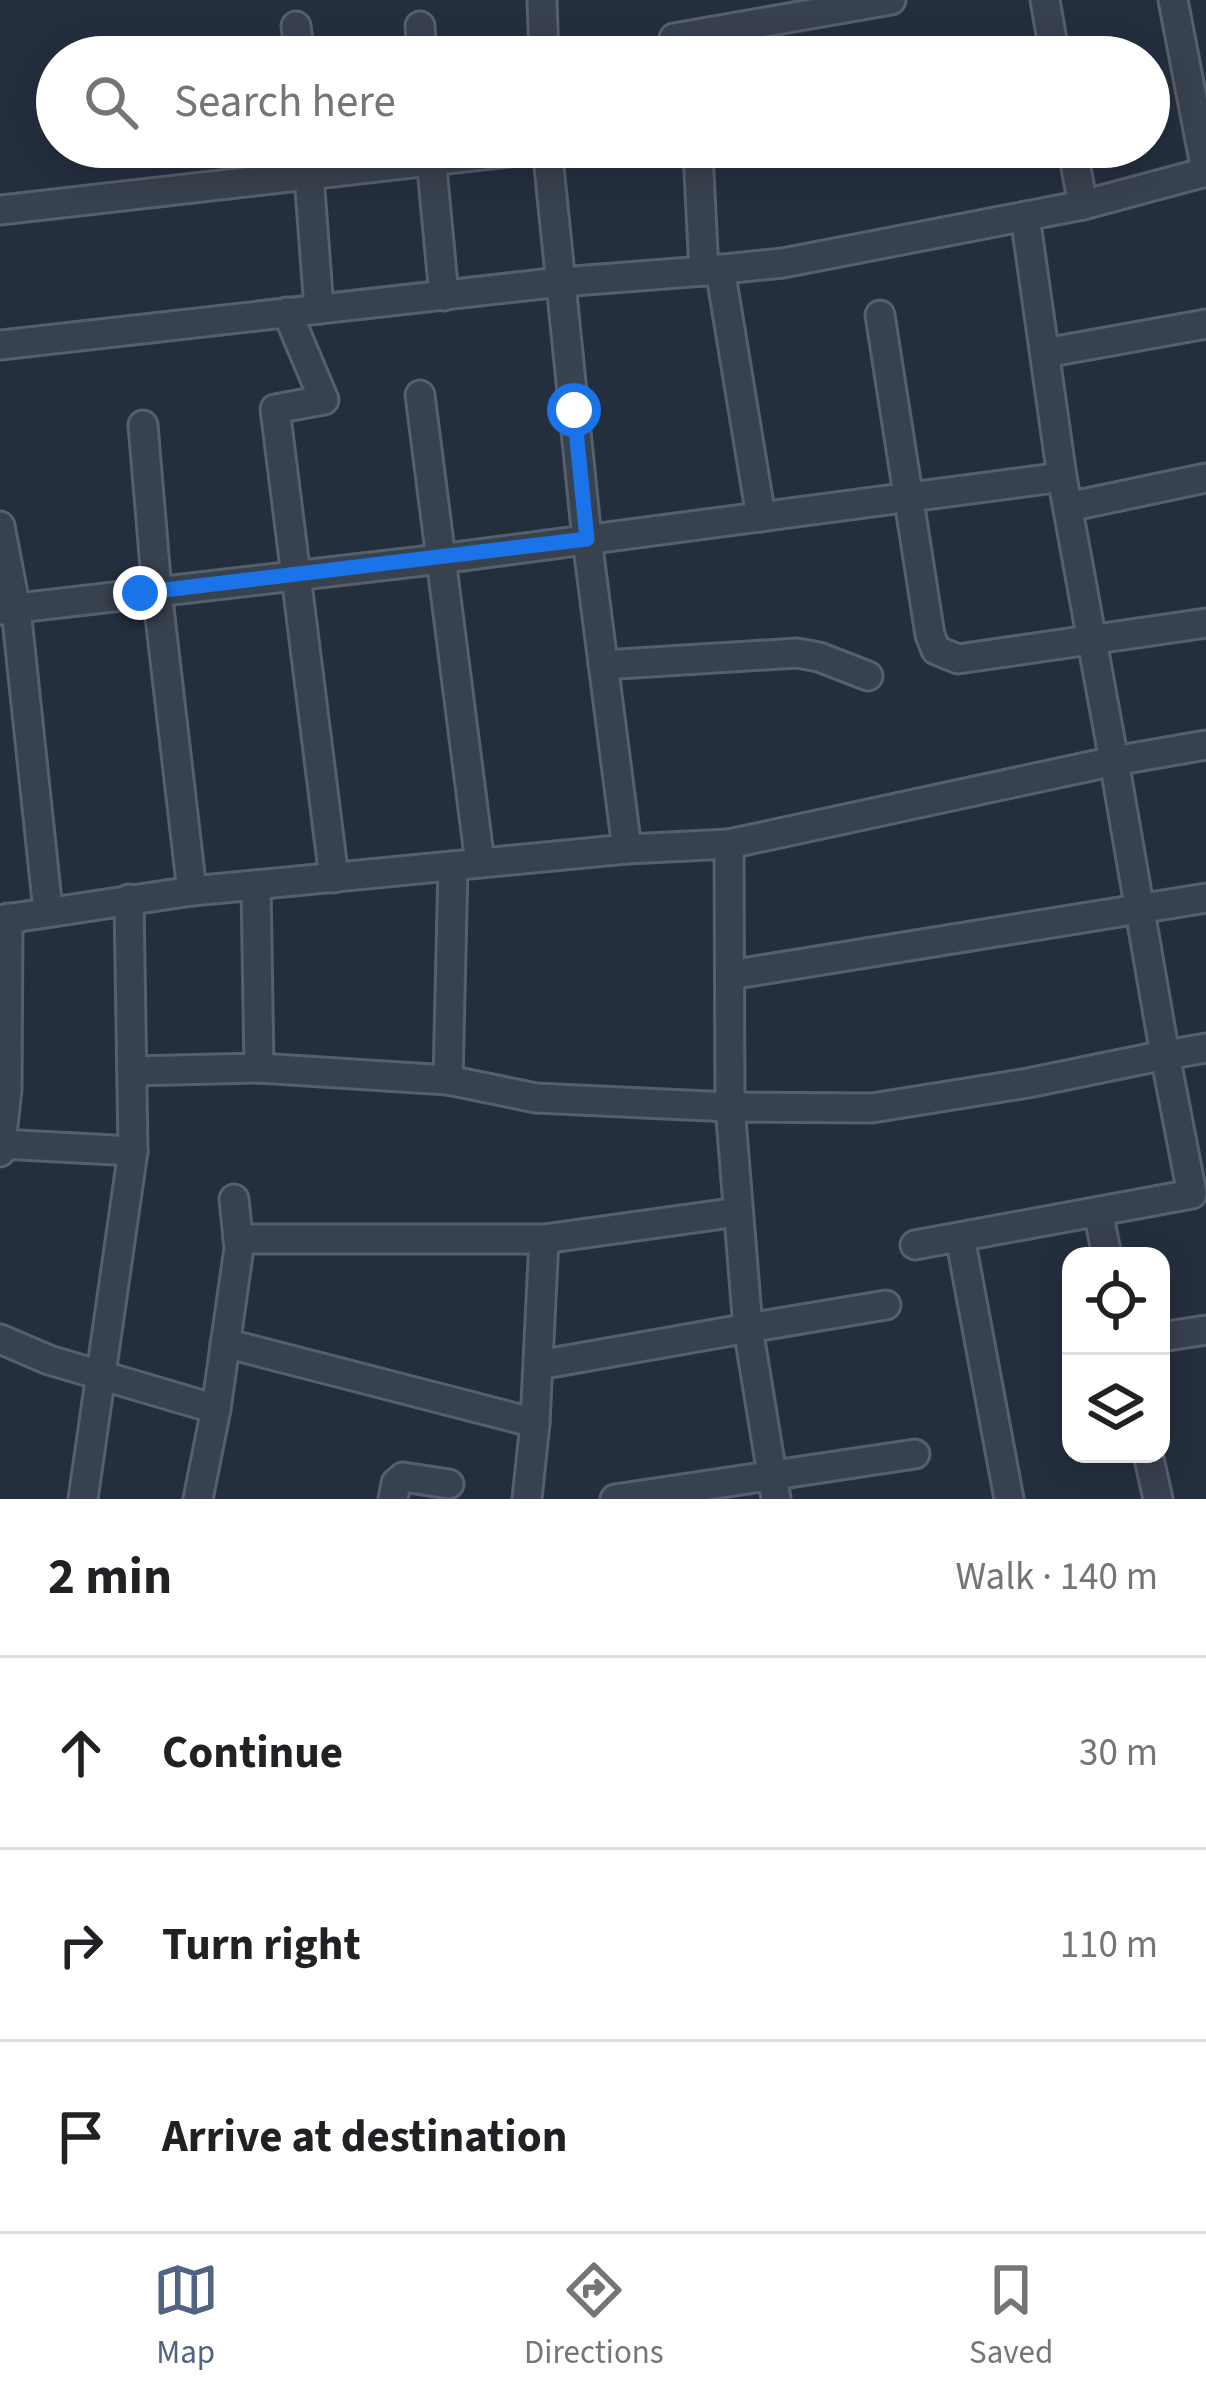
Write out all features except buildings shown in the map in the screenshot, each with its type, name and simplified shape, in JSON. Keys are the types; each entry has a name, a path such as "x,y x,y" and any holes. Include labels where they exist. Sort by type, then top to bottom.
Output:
{"street":[{"path":"542,0 543,36"},
{"path":"685,36 891,0"},
{"path":"1045,0 1051,36"},
{"path":"0,345 561,282 783,263 1083,205 1206,172 1174,0"},
{"path":"296,26 297,36"},
{"path":"420,26 421,36"},
{"path":"0,210 298,168"},
{"path":"312,168 319,309"},
{"path":"432,168 444,296"},
{"path":"551,168 587,539 627,849"},
{"path":"699,168 712,270 761,517"},
{"path":"1076,168 1083,205"},
{"path":"915,1245 1199,1193 1166,1055 1062,478 1025,216"},
{"path":"287,312 324,400 275,409 334,878"},
{"path":"880,315 936,650 946,658 958,659 1206,623"},
{"path":"1045,353 1206,325"},
{"path":"420,395 467,865 448,1079"},
{"path":"143,425 192,891"},
{"path":"8,610 1062,478"},
{"path":"1068,507 1206,478"},
{"path":"0,526 49,911"},
{"path":"603,665 797,653 868,676"},
{"path":"133,1151 0,1147 8,1071 4,919 192,891 627,849 729,844 1206,745"},
{"path":"729,844 730,1107 748,1328 774,1488"},
{"path":"256,885 260,1068"},
{"path":"730,975 1206,898"},
{"path":"83,1499 133,1151 130,899"},
{"path":"132,1070 260,1068 448,1079 536,1098 872,1108 1206,1048"},
{"path":"198,1499 216,1408 238,1239 234,1199"},
{"path":"238,1239 544,1239 738,1212"},
{"path":"1098,1212 1105,1247"},
{"path":"960,1237 1009,1499"},
{"path":"527,1499 544,1239"},
{"path":"539,1365 886,1305"},
{"path":"1170,1336 1206,1330"},
{"path":"0,1339 49,1360 216,1408"},
{"path":"225,1343 535,1423"},
{"path":"615,1499 774,1488 915,1454"},
{"path":"1150,1463 1158,1499"},
{"path":"394,1499 396,1483 403,1477 449,1484"}],"route":[{"path":"140,593 587,539 574,410"}]}
